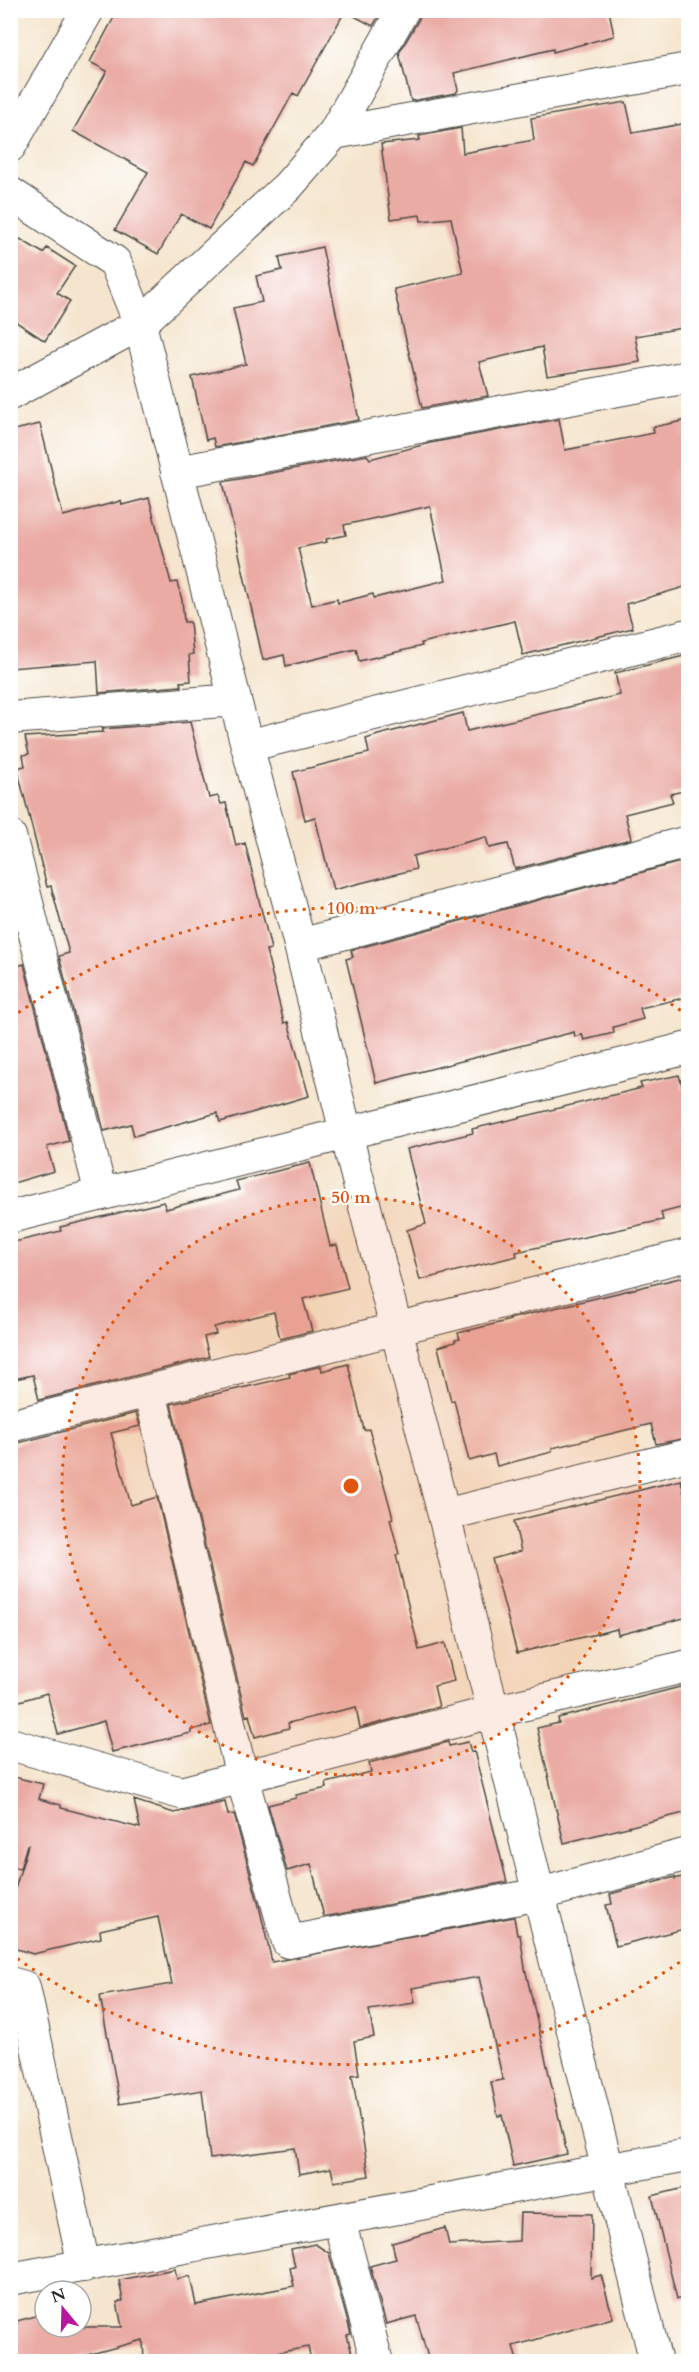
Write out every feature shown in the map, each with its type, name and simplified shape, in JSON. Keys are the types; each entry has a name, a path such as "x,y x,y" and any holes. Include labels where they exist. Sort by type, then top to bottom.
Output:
{"street":[{"path":"10,146 88,10"},
{"path":"10,394 140,324 288,186 334,133 403,10"},
{"path":"334,133 688,69"},
{"path":"10,194 115,262 140,324 235,700 300,945 656,2361"},
{"path":"177,472 688,376"},
{"path":"247,746 688,635"},
{"path":"10,718 235,700"},
{"path":"10,836 101,1194"},
{"path":"300,945 688,842"},
{"path":"10,1217 688,1048"},
{"path":"10,1426 688,1255"},
{"path":"150,1392 242,1777 288,1942 540,1894 688,1854"},
{"path":"444,1515 688,1455"},
{"path":"10,1744 181,1793 492,1712 688,1666"},
{"path":"10,1983 24,1987 84,2266"},
{"path":"10,2279 688,2155"},
{"path":"339,2220 377,2361"}],"building":[{"path":"118,10 382,10 373,26 345,11 298,96 293,93 253,166 246,162 209,229 181,214 158,254 115,230 148,172 73,131 107,71 90,62"},
{"path":"421,10 609,10 614,36 553,52 553,49 454,73 458,90 456,93 411,101 399,53 419,19"},
{"path":"626,102 633,133 688,123 688,327 635,336 640,362 547,376 542,347 479,362 488,396 422,408 394,289 463,273 451,218 421,221 420,215 391,219 381,144 420,140 419,136 461,128 463,153 534,140 531,118"},
{"path":"10,233 43,253 47,248 75,266 57,293 70,301 45,341 10,318"},
{"path":"322,247 359,420 215,447 213,438 206,440 192,377 246,364 233,308 262,302 256,276 282,270 279,257"},
{"path":"559,419 565,450 654,433 653,427 688,420 688,586 626,604 633,628 523,655 515,621 421,643 422,646 359,661 356,649 286,666 284,655 263,660 223,482 367,455 370,459 430,443","holes":["430,506 446,580 374,598 373,594 338,603 337,599 312,605 298,548 346,535 344,525"]},
{"path":"40,424 63,516 121,501 122,505 149,498 171,583 177,582 182,600 184,622 190,622 193,654 189,655 191,681 180,682 181,686 99,693 97,661 10,668 10,431"},
{"path":"688,655 688,790 670,794 673,802 625,814 631,839 515,869 508,844 489,848 486,837 413,856 416,869 333,890 315,817 305,820 293,772 369,753 366,739 463,713 467,731 620,695 615,673"},
{"path":"190,722 209,798 218,796 221,804 226,803 236,846 245,843 271,949 266,950 284,1023 288,1022 309,1096 220,1122 217,1113 134,1136 131,1124 104,1131 59,956 69,953 51,886 47,887 17,768 25,766 23,755 29,754 25,737 103,732 102,729"},
{"path":"688,860 688,997 640,1008 643,1019 613,1027 614,1033 584,1040 582,1034 575,1037 574,1032 376,1083 346,959 353,957 351,950"},
{"path":"24,964 69,1141 47,1147 54,1171 10,1184 10,968"},
{"path":"679,1075 683,1089 688,1088 688,1138 681,1140 688,1169 688,1206 661,1213 663,1220 516,1252 517,1256 420,1280 407,1230 426,1224 407,1149 473,1133 472,1129 642,1088 640,1083"},
{"path":"310,1163 330,1246 337,1245 348,1288 303,1299 312,1331 280,1339 274,1312 214,1327 216,1334 204,1337 209,1357 39,1400 33,1375 10,1380 10,1243 61,1231 60,1227 164,1202 166,1209 239,1190 236,1181"},
{"path":"688,1276 688,1438 656,1444 651,1424 552,1448 552,1452 497,1466 494,1454 469,1461 438,1347 460,1339 458,1333"},
{"path":"348,1364 364,1430 369,1429 393,1518 390,1519 399,1554 396,1555 419,1650 445,1643 454,1681 434,1686 439,1707 360,1728 356,1707 288,1723 289,1728 255,1737 249,1715 246,1716 171,1404 290,1377 289,1374 321,1366 322,1371"},
{"path":"136,1413 140,1426 111,1433 131,1505 157,1497 211,1725 191,1730 191,1733 112,1752 104,1721 58,1734 47,1693 10,1704 10,1445"},
{"path":"681,1480 688,1511 688,1617 618,1635 617,1629 517,1653 492,1559 521,1551 514,1521"},
{"path":"688,1685 688,1812 564,1843 537,1728 559,1723 558,1718"},
{"path":"448,1742 449,1746 468,1742 471,1752 474,1751 507,1882 324,1917 311,1864 287,1871 268,1805 296,1798 296,1795 327,1788 326,1783 371,1772 369,1763"},
{"path":"10,1776 43,1784 39,1799 61,1805 61,1808 140,1828 134,1800 174,1813 225,1802 228,1815 234,1814 272,1962 514,1917 517,1935 520,1935 525,1968 567,2154 513,2166 502,2115 498,2116 491,2082 503,2080 479,1977 412,1988 415,2003 369,2010 374,2037 354,2041 359,2074 352,2075 369,2176 334,2182 331,2168 299,2174 295,2148 210,2159 202,2090 120,2104 100,1996 172,1984 158,1917 100,1930 101,1938 33,1954 10,1947 10,1906 28,1845 20,1869 10,1867"},
{"path":"688,1875 688,1928 616,1946 606,1905 612,1904 610,1894"},
{"path":"688,2187 688,2298 677,2299 652,2196"},
{"path":"520,2213 592,2214 591,2278 601,2275 613,2318 513,2346 517,2361 429,2361 416,2316 386,2324 370,2266 396,2259 392,2243 445,2228 449,2245 519,2241"},
{"path":"315,2244 329,2253 351,2334 347,2335 354,2361 311,2361 308,2347 234,2361 144,2361 143,2340 65,2361 10,2361 10,2323 33,2316 33,2339 93,2339 93,2327 122,2327 117,2302 123,2301 119,2280 175,2269 177,2279 190,2276 196,2305 294,2286 290,2268 295,2267 291,2249"}]}
